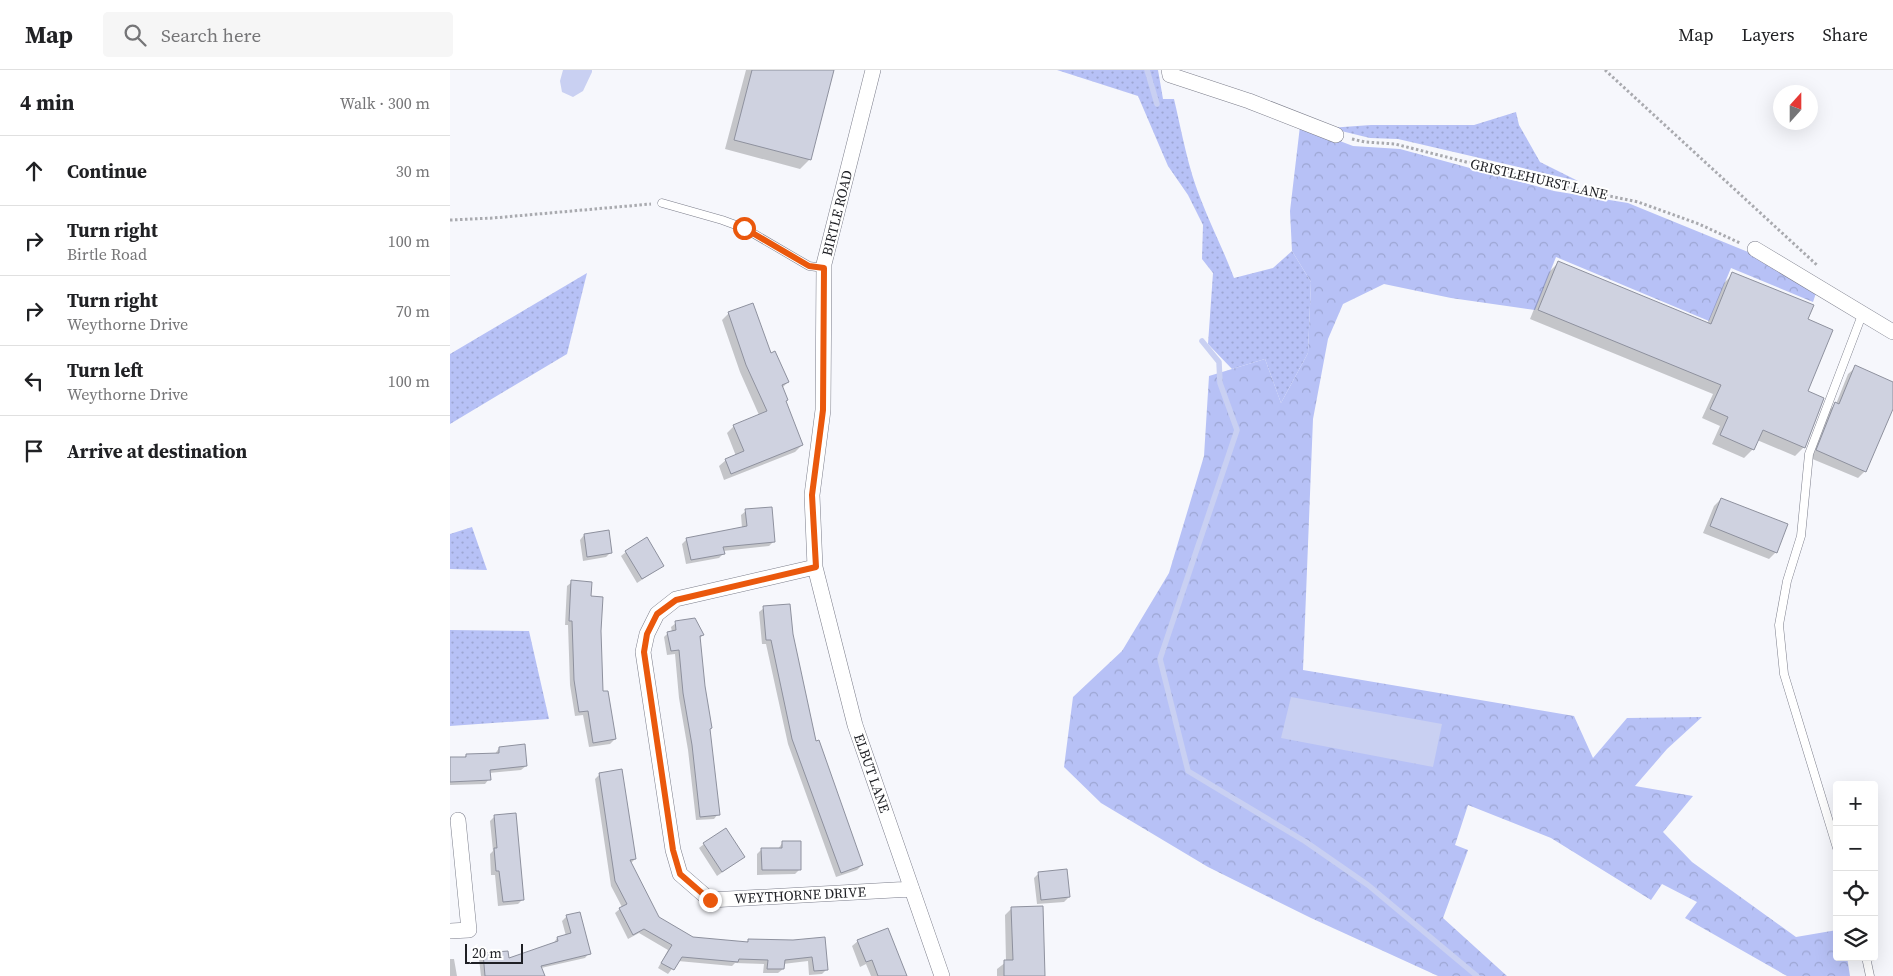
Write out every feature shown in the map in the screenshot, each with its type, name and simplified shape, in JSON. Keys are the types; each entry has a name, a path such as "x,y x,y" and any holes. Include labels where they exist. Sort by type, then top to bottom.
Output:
{"street":[{"name":"BIRTLE ROAD","path":"816,567 812,495 823,410 824,268 873,70"},
{"path":"1169,70 1170,75 1249,101 1336,135"},
{"path":"1755,249 1893,332"},
{"name":"WEYTHORNE DRIVE","path":"816,567 676,600 657,614 647,634 644,652 673,850 680,874 710,900 912,890"},
{"name":"ELBUT LANE","path":"816,567 855,725 942,976"},
{"path":"450,931 469,930 458,820"}],"lane":[{"path":"662,203 744,228 809,266 824,268"},
{"path":"1833,835 1784,674 1779,625 1787,581 1801,536 1809,454 1862,315"},
{"path":"1867,961 1870,976"}],"path":[{"path":"1605,70 1824,271"},
{"name":"GRISTLEHURST LANE","path":"1336,135 1365,142 1395,144 1553,184 1638,202 1699,224 1755,249"},
{"path":"450,220 662,203"}],"green space":[{"path":"1057,70 1158,70 1163,99 1174,99 1196,188 1234,278 1273,268 1292,251 1311,282 1308,353 1281,403 1265,359 1232,369 1208,344 1213,273 1202,259 1203,225 1188,195 1168,166 1138,96"},
{"path":"1516,112 1519,125 1540,162 1578,181 1398,139 1370,138 1329,128 1371,125 1474,125"},
{"path":"1300,126 1353,146 1400,149 1554,191 1628,203 1753,254 1816,293 1813,302 1731,268 1709,321 1556,257 1535,310 1451,298 1384,284 1343,304 1328,339 1313,419 1303,670 1574,716 1593,758 1627,718 1702,717 1667,749 1635,786 1693,796 1663,832 1692,862 1796,937 1833,931 1833,961 1848,961 1850,976 1787,976 1685,918 1697,902 1662,884 1651,900 1551,838 1468,805 1455,845 1468,850 1443,918 1507,976 1438,976 1311,918 1208,867 1101,803 1064,767 1073,697 1122,651 1169,573 1204,456 1209,376 1265,359 1281,403 1308,353 1311,282 1292,251 1290,211"},
{"path":"587,273 567,354 450,424 450,354"},
{"path":"472,527 487,570 450,569 450,534"},
{"path":"450,630 529,631 549,719 450,726"}],"shaded area":[{"path":"563,70 592,70 592,72 583,91 573,97 562,92 560,81"},
{"path":"1291,697 1442,724 1433,767 1281,738"}],"building":[{"path":"752,70 834,70 811,160 734,140"},
{"path":"1558,261 1711,324 1732,272 1814,305 1808,319 1833,330 1808,391 1824,398 1805,448 1763,430 1754,450 1720,435 1728,417 1710,409 1721,385 1538,310"},
{"path":"753,303 771,353 775,351 789,382 782,385 788,400 786,401 803,445 731,474 725,459 744,451 733,425 767,411 746,365 728,312"},
{"path":"1855,365 1893,382 1893,409 1866,472 1816,450 1835,402 1839,404"},
{"path":"1721,498 1788,524 1777,553 1710,526"},
{"path":"772,507 775,542 723,547 725,554 691,560 686,538 747,526 745,509"},
{"path":"609,530 612,553 587,557 584,534"},
{"path":"647,537 664,566 642,579 625,551"},
{"path":"571,580 592,582 591,596 603,597 601,631 603,691 608,691 616,739 593,743 588,711 579,712 574,680 572,621 569,621"},
{"path":"790,604 793,634 816,741 819,740 863,865 841,873 792,739 771,640 766,640 763,606"},
{"path":"695,618 704,635 700,636 705,686 712,728 710,729 720,815 700,817 679,650 671,651 667,632 676,630 675,621"},
{"path":"525,744 527,766 490,770 491,780 450,782 450,757 466,757 466,754 499,753 499,747"},
{"path":"622,769 636,859 630,860 659,917 693,937 748,942 748,939 793,940 825,937 828,970 814,971 812,957 785,960 784,969 767,969 768,960 739,959 738,962 682,957 674,970 661,963 672,945 644,929 633,935 619,908 627,904 615,881 599,773"},
{"path":"516,813 524,900 503,902 499,871 496,871 494,848 497,848 494,815"},
{"path":"726,828 745,857 722,872 703,843"},
{"path":"782,841 801,841 801,870 762,870 761,848 782,848"},
{"path":"1067,869 1070,897 1041,900 1038,872"},
{"path":"1043,906 1045,976 1004,976 1004,960 1013,960 1011,907"},
{"path":"580,912 591,954 541,966 545,976 485,976 483,953 508,951 509,958 558,941 557,937 571,933 566,915"},
{"path":"888,928 907,976 878,976 872,960 866,962 857,940"}],"waterway":[{"path":"1147,70 1157,104"},
{"path":"1202,341 1219,362 1220,383 1237,430 1160,659 1188,771 1306,842 1368,885 1477,976"}],"route":[{"path":"710,900 680,874 673,850 644,652 647,634 657,614 676,600 816,567 812,495 823,410 824,268 809,266 744,228"}]}
